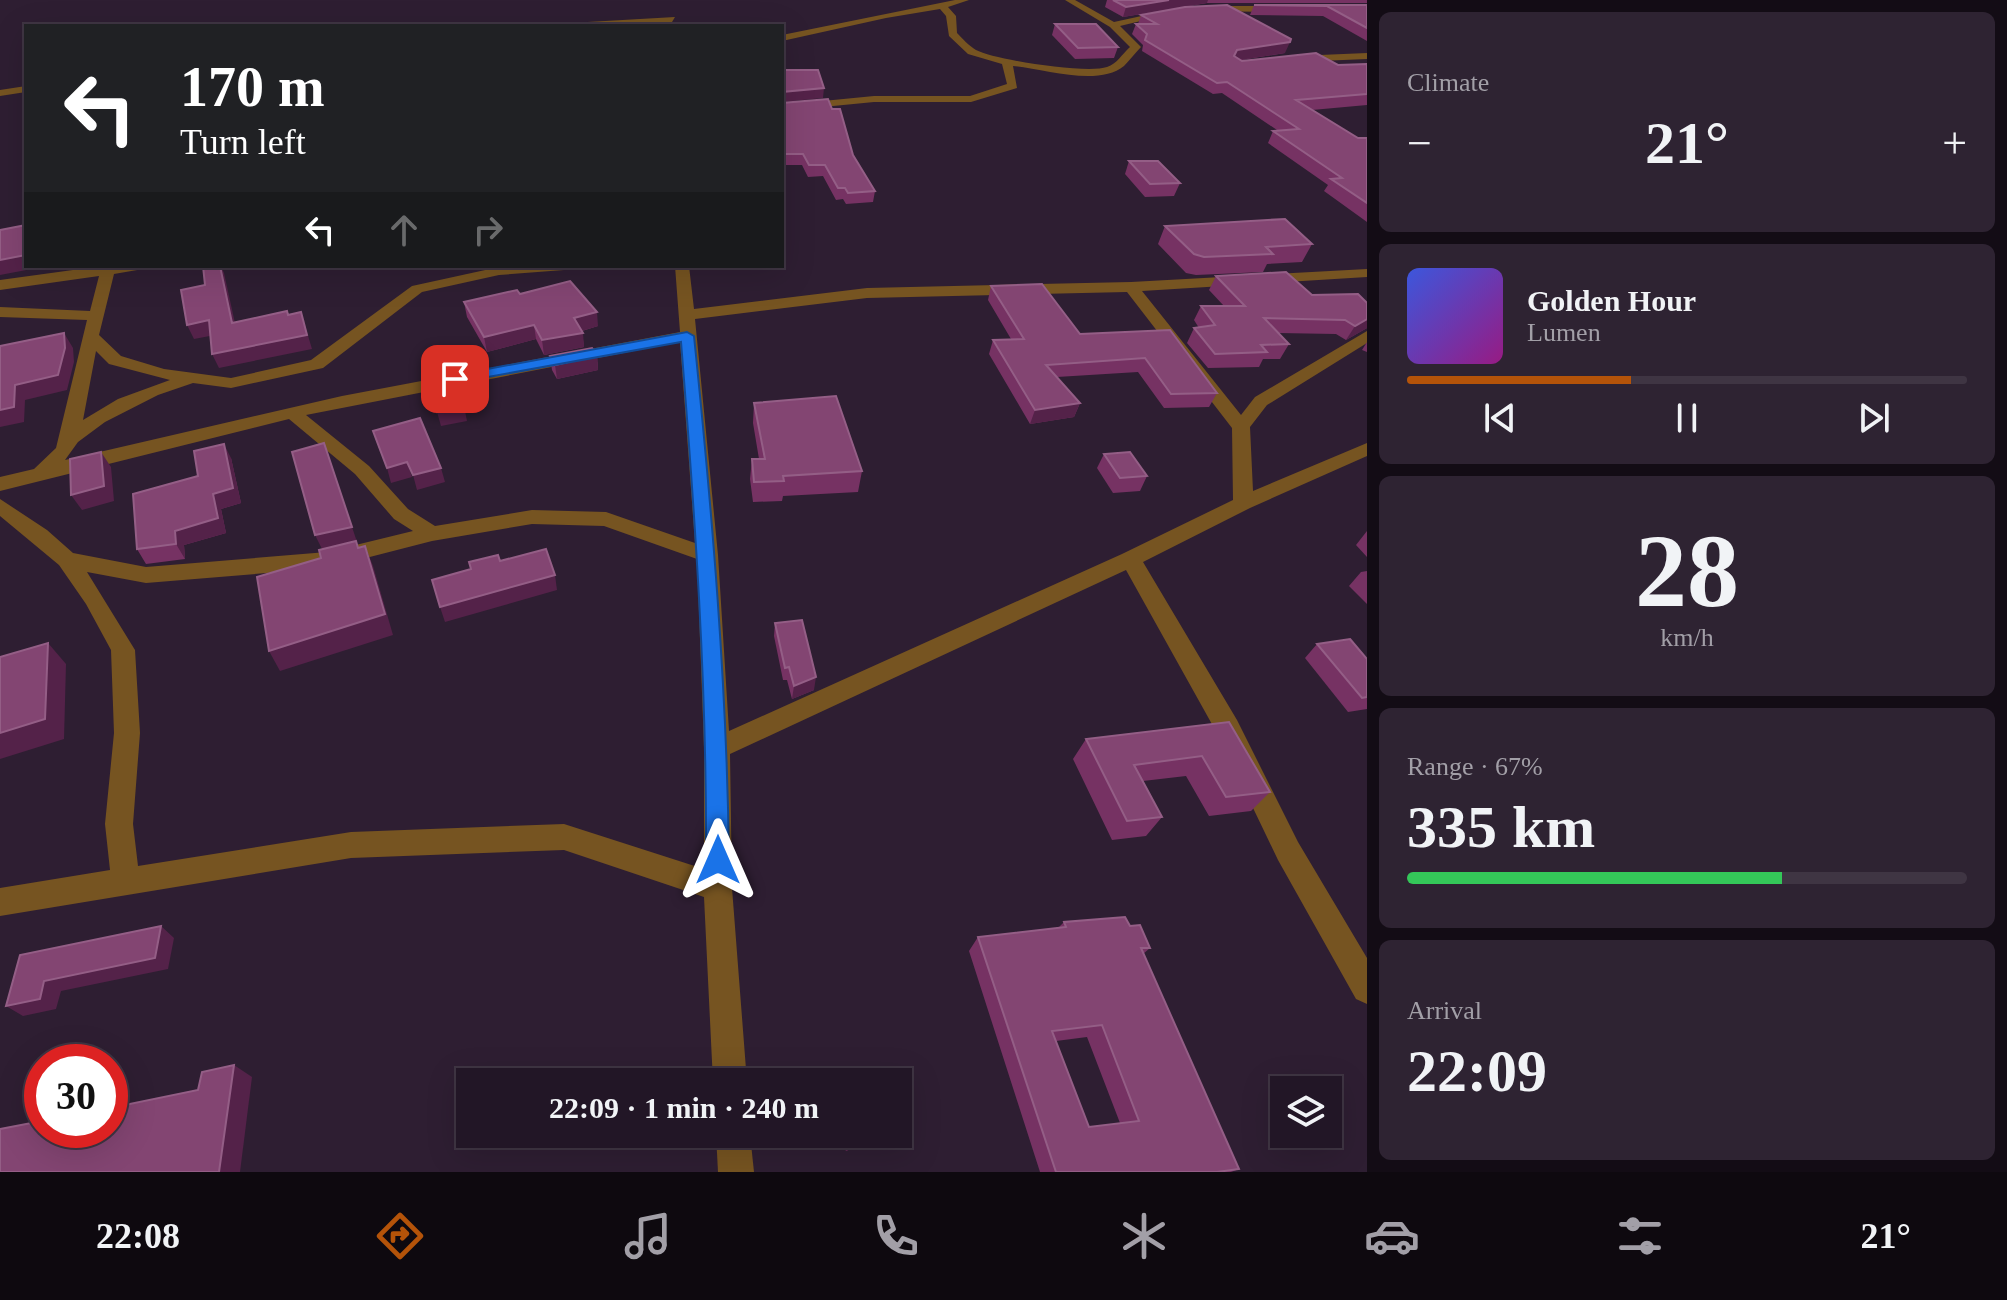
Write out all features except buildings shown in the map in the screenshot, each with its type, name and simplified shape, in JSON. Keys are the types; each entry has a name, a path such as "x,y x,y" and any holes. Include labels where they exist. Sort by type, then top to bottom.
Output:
{"street":[{"path":"784,38 975,0"},
{"path":"943,7 951,16 952,34 972,52 1007,62 1080,72 1107,71 1121,64 1126,53 1136,47 1113,25 1069,0"},
{"path":"1226,9 1243,19"},
{"path":"1194,10 1297,9"},
{"path":"1113,25 1181,11"},
{"path":"595,24 671,18"},
{"path":"1296,45 1285,59 1367,56"},
{"path":"784,108 874,99 971,99 1013,86 1007,62"},
{"path":"0,93 24,89"},
{"path":"0,285 108,268 70,439 64,451 39,473"},
{"path":"91,336 115,360 162,374 231,383 317,364 417,289 499,271 538,268"},
{"path":"682,268 707,555 717,748 718,888 729,1068"},
{"path":"0,484 687,326 867,293 1131,287 1367,273"},
{"path":"1131,287 1241,427 1243,503"},
{"path":"0,312 96,316"},
{"path":"1241,427 1261,401 1367,336"},
{"path":"70,439 106,410 137,394 196,378"},
{"path":"294,414 362,470 401,514 432,534"},
{"path":"717,748 1130,559 1243,503 1367,449"},
{"path":"0,506 40,535 67,560 123,650 127,733 119,824 126,883"},
{"path":"67,560 146,575 242,568 327,560 432,534 532,517 606,519 707,555"},
{"path":"1130,559 1228,728 1288,851 1367,988"},
{"path":"0,902 351,845 564,837 718,888"},
{"path":"734,1148 736,1172"}],"route":[{"path":"455,379 687,336 707,555 717,748 718,860"}]}
